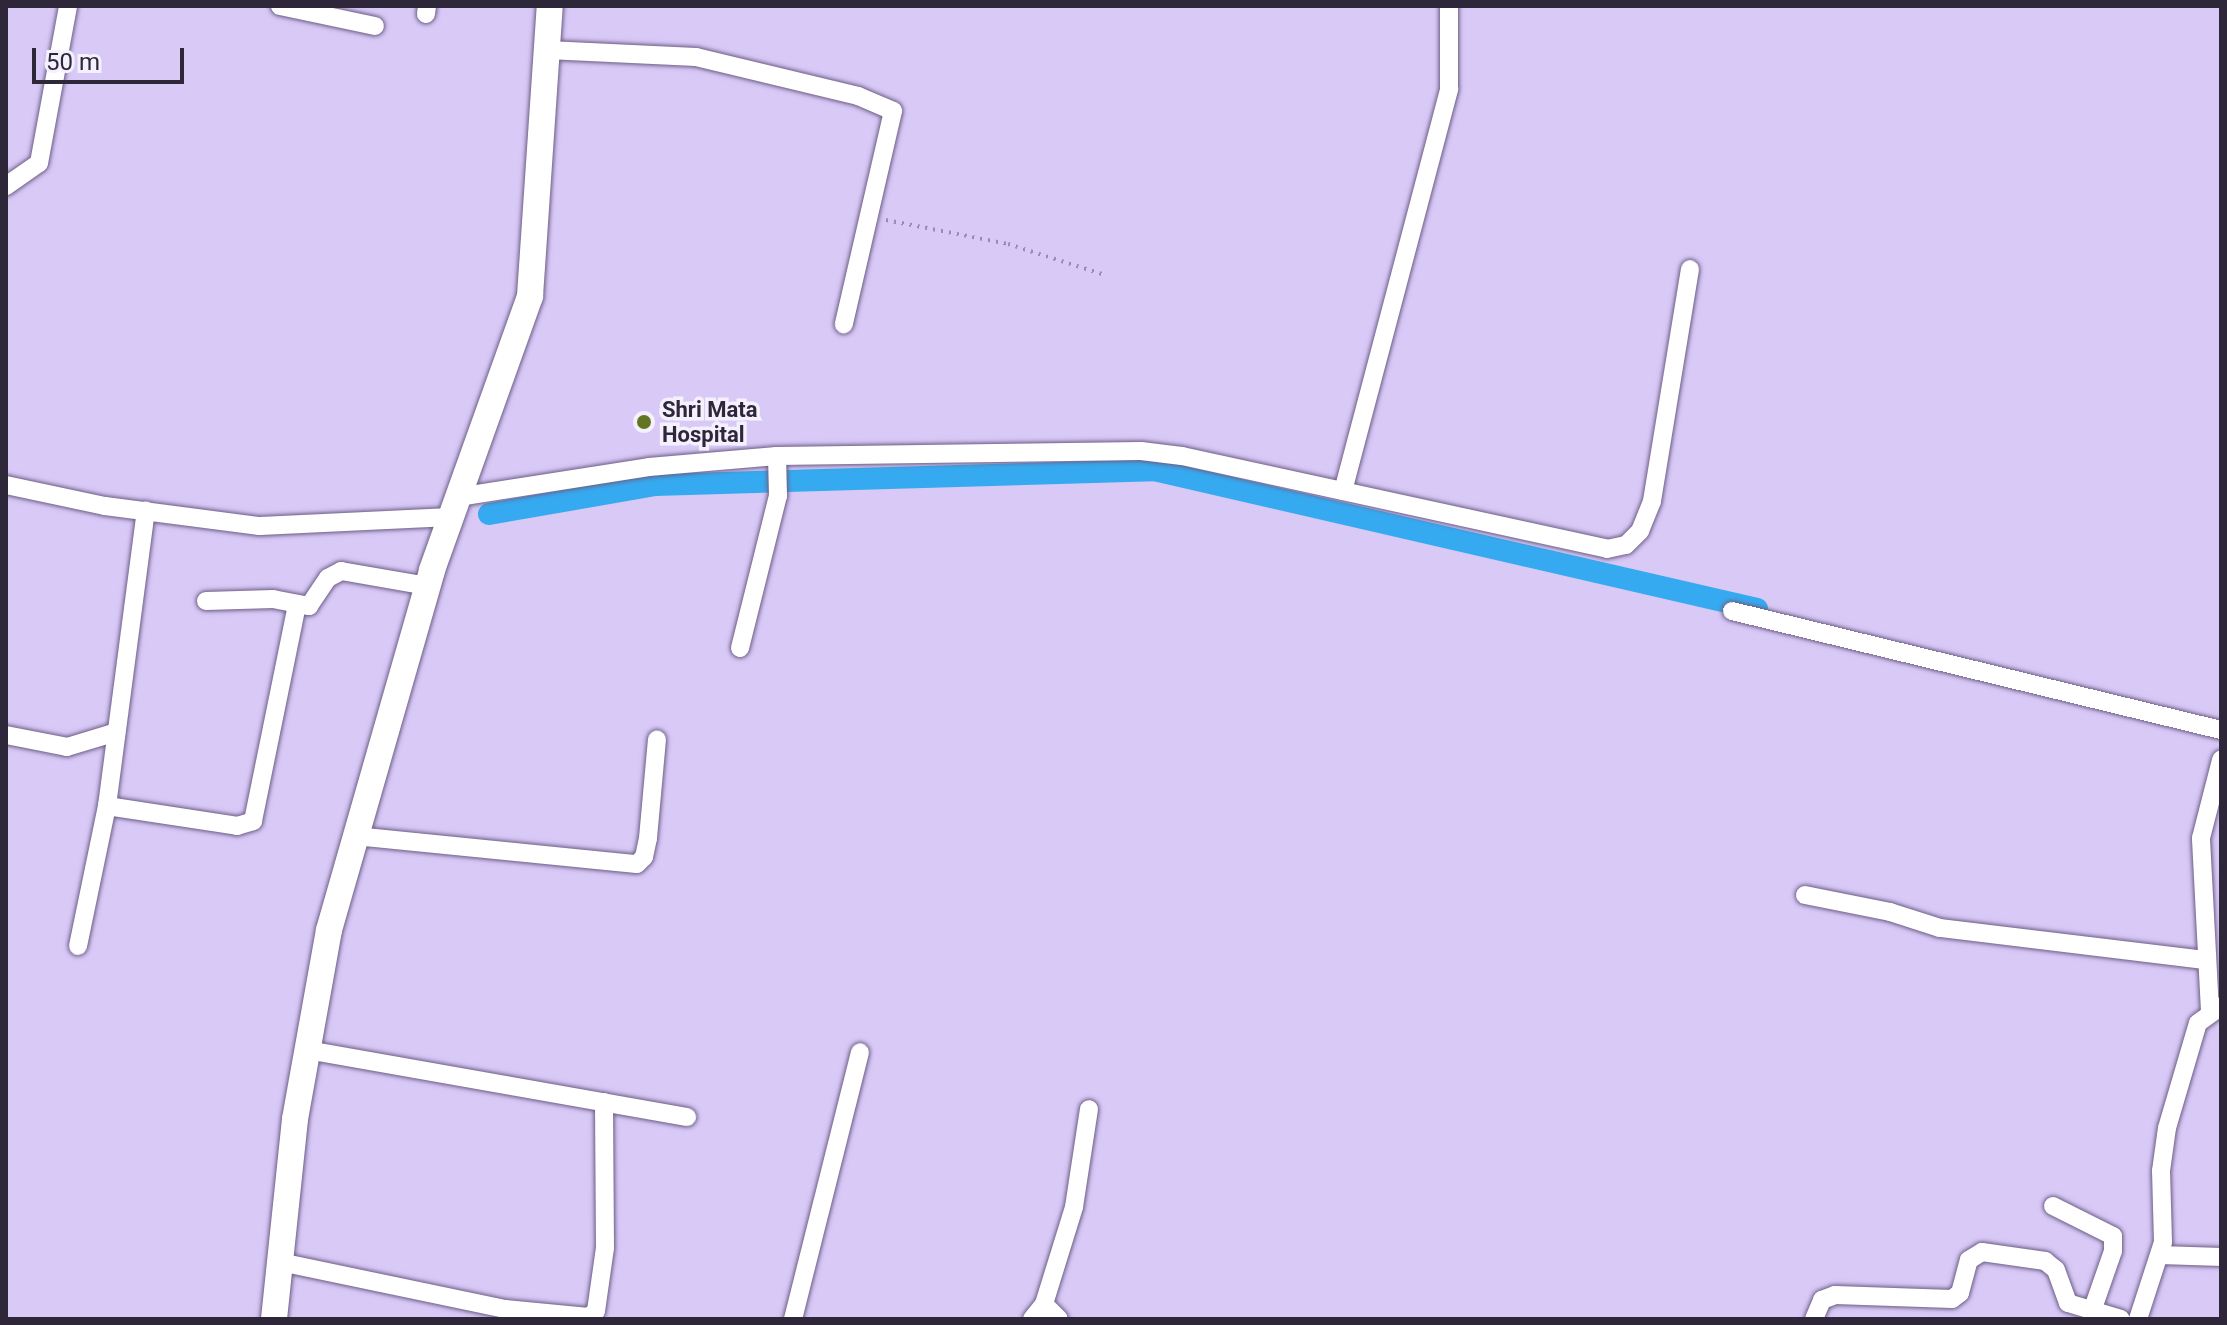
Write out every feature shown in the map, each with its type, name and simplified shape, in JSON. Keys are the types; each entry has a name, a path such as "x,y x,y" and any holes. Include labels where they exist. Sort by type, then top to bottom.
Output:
{"street":[{"path":"6,186 39,163 68,6"},
{"path":"280,6 375,26"},
{"path":"274,1319 307,1050 329,930 427,586 530,296 550,6"},
{"path":"1343,491 1449,89 1449,6"},
{"path":"547,50 696,57 884,106 893,119 844,324"},
{"path":"6,485 146,511 260,526 454,507 649,467 777,459 1141,451 1343,491 1607,549 1626,545 1640,531 1652,501 1690,269"},
{"path":"740,648 766,559 779,484 777,459"},
{"path":"78,946 107,806 113,733 146,511"},
{"path":"206,601 273,599 297,604 315,603 328,578 341,571 427,586"},
{"path":"107,806 237,826 253,821 297,604"},
{"path":"1732,611 2221,730"},
{"path":"6,735 67,747 113,733"},
{"path":"355,836 637,864 644,857 648,838 657,739"},
{"path":"2138,1319 2161,1255 2162,1152 2198,1023 2216,1008 2204,960 2201,838 2221,760"},
{"path":"1805,895 1890,912 1940,928 2204,960"},
{"path":"307,1050 687,1117"},
{"path":"793,1319 860,1052"},
{"path":"280,1262 505,1309 589,1318 596,1311 605,1248 604,1102"},
{"path":"1032,1319 1044,1304 1074,1207 1089,1109"},
{"path":"2053,1206 2113,1236 2113,1251 2092,1311"},
{"path":"1814,1319 1822,1300 1835,1295 1952,1299 1960,1293 1969,1260 1982,1252 2052,1264 2063,1298 2121,1319"},
{"path":"2161,1255 2221,1257"},
{"path":"1044,1304 1059,1319"}],"path":[{"path":"872,217 1008,244 1105,275"}],"waterway":[{"path":"489,514 655,485 1154,470 1757,609"}],"place":[{"name":"Shri Mata Hospital","path":"644,422"}]}
